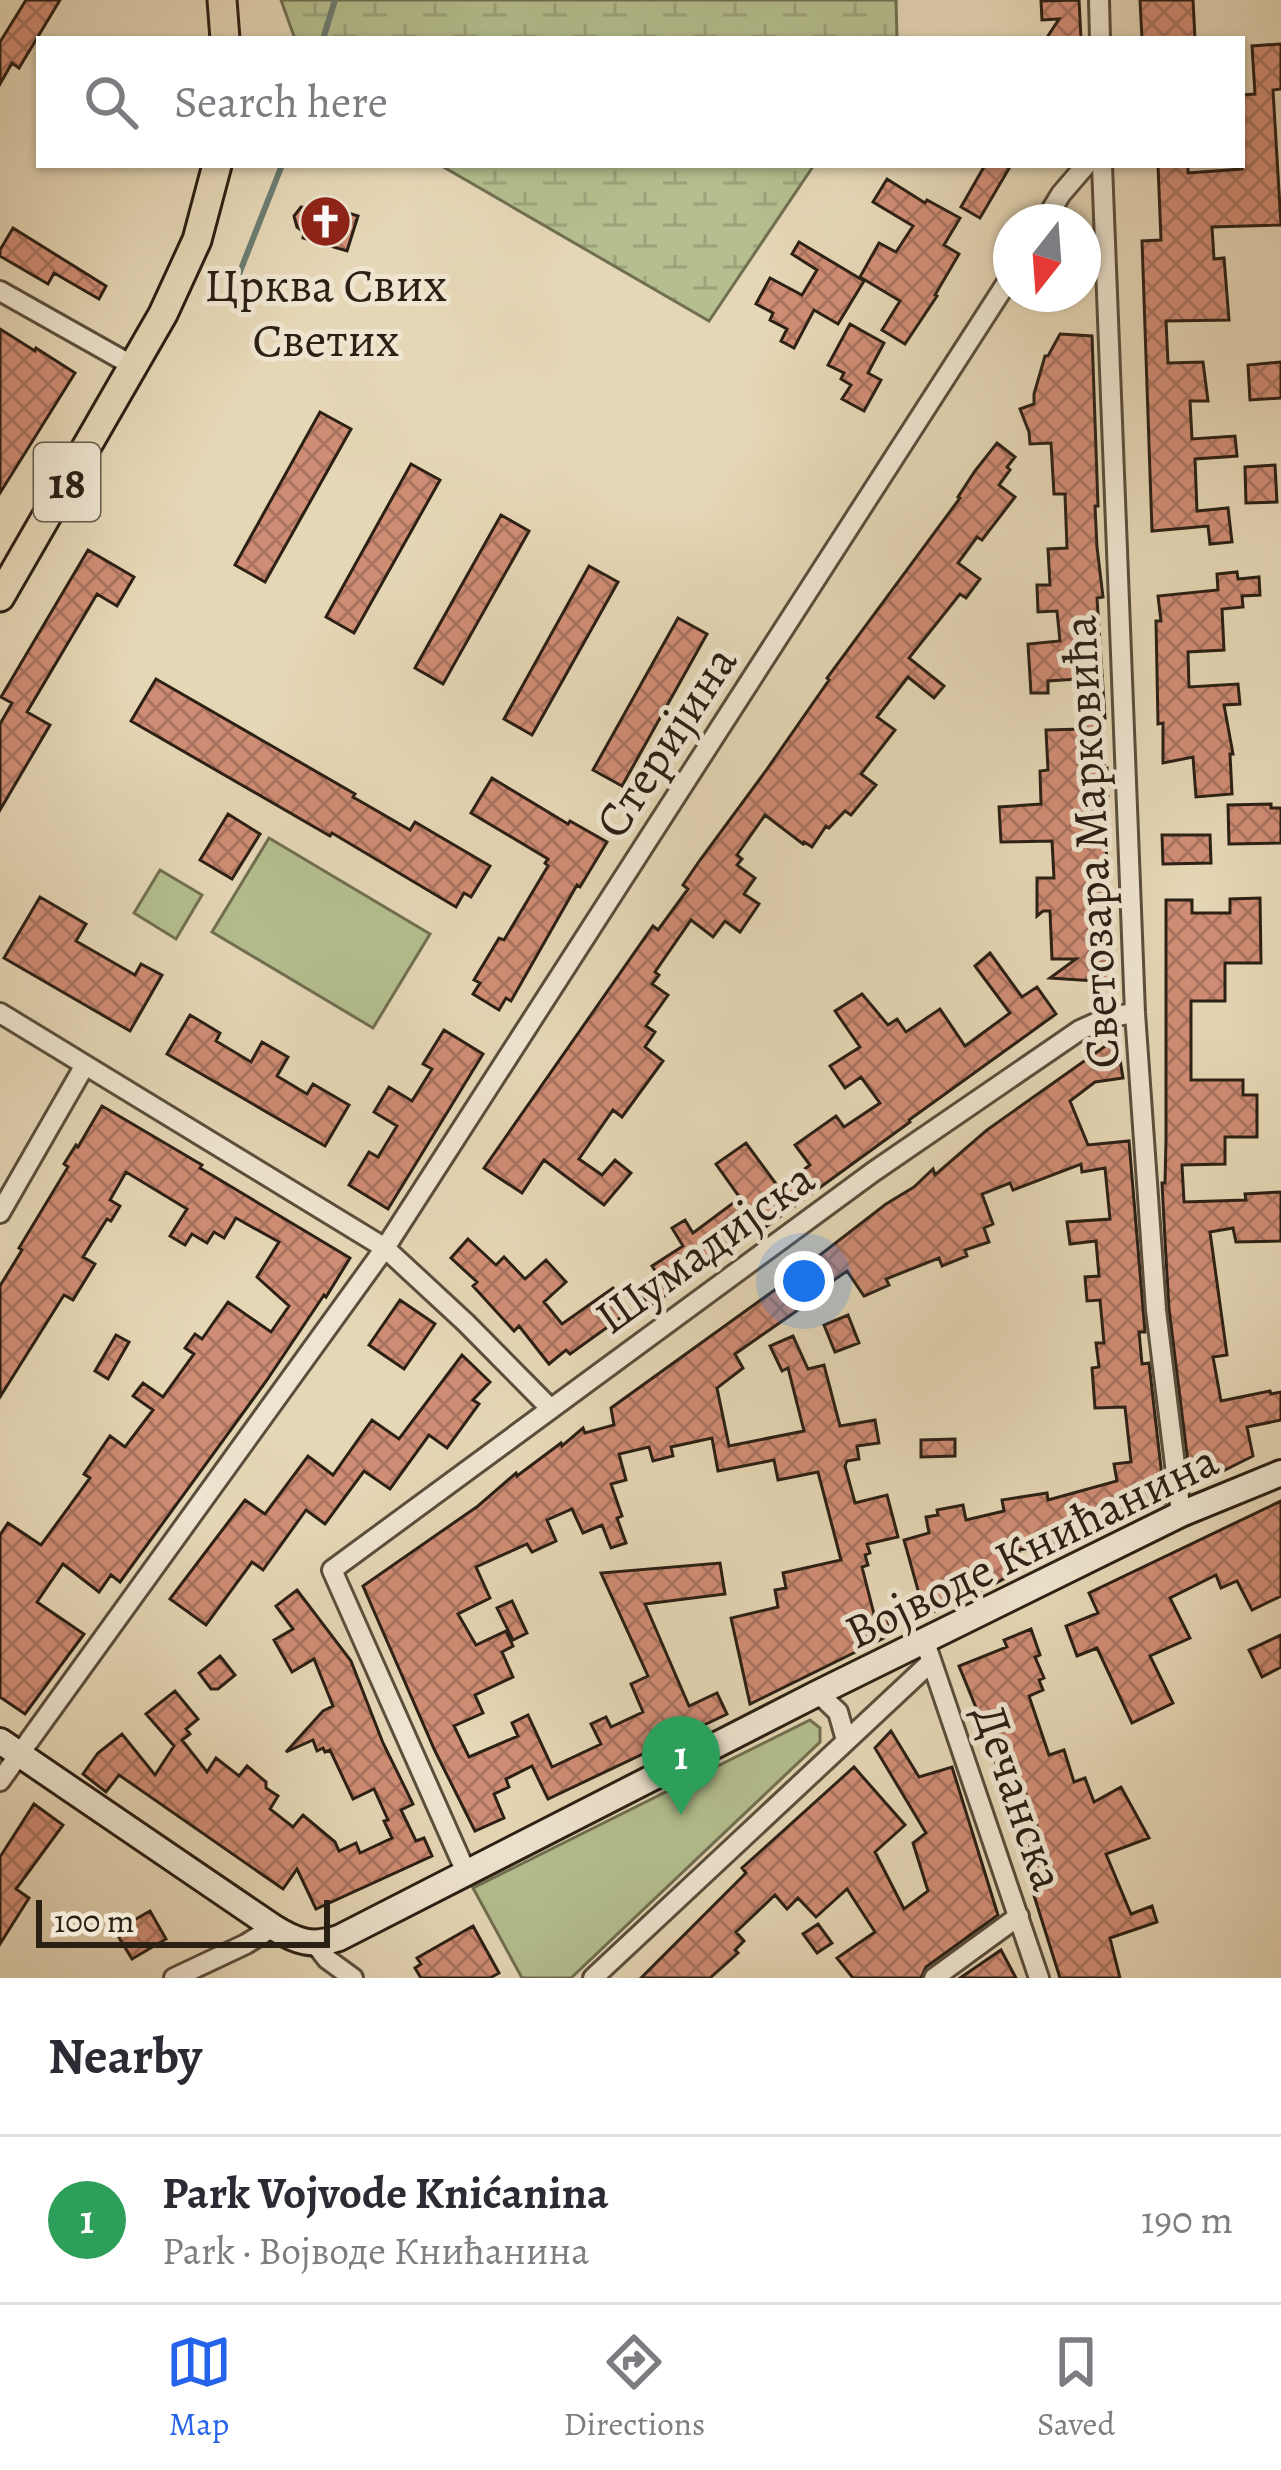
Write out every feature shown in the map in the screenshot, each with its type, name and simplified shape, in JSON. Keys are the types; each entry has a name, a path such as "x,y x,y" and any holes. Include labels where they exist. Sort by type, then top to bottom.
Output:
{"main road":[{"path":"222,0 225,36"},
{"name":"18","path":"0,597 179,283 197,240 216,168"}],"street":[{"path":"1099,0 1100,36"},
{"path":"1055,204 1083,168"},
{"name":"Светозара Марковића","path":"1102,168 1135,1013 1156,1310 1181,1514"},
{"path":"0,291 135,367"},
{"name":"Стеријина","path":"0,1781 10,1748 385,1248 993,304"},
{"path":"0,1013 385,1248 550,1408"},
{"name":"Шумадијска","path":"466,1872 332,1570 873,1172 1079,1030 1109,1017 1135,1013"},
{"path":"0,1213 86,1066"},
{"name":"Војводе Книћанина","path":"316,1945 339,1938 818,1693 928,1652 1181,1514 1281,1474"},
{"name":"Војводе Книћанина","path":"593,1978 846,1740 928,1652"},
{"name":"Дечанска","path":"928,1652 1039,1978"},
{"name":"Војводе Книћанина","path":"818,1693 838,1712 846,1740"},
{"path":"10,1748 273,1928 316,1945 353,1978"},
{"path":"934,1978 1019,1916"},
{"path":"175,1978 273,1928"}],"green space":[{"path":"281,0 896,0 897,36 294,36"},
{"path":"445,168 812,168 709,321"},
{"path":"269,838 430,934 373,1028 212,932"},
{"path":"160,870 202,895 176,939 134,913"},
{"path":"810,1720 820,1728 820,1742 571,1978 522,1978 473,1888"}],"building":[{"path":"26,0 60,0 19,68 12,63 0,84 0,42"},
{"path":"1079,0 1081,36 1048,36 1059,19 1042,20 1041,1"},
{"path":"1140,0 1193,0 1195,36 1142,36"},
{"path":"1281,44 1281,89 1273,90 1281,225 1212,227 1214,259 1224,258 1229,320 1166,321 1168,363 1203,362 1208,401 1190,401 1192,439 1235,436 1237,456 1195,459 1197,511 1228,508 1232,542 1210,544 1208,526 1152,531 1142,241 1161,240 1158,168 1188,168 1188,173 1245,168 1245,95 1255,94 1252,46"},
{"path":"983,168 1009,168 980,218 961,207"},
{"path":"887,179 960,218 944,245 959,254 905,344 882,330 900,301 860,277 879,243 896,252 913,226 873,202"},
{"name":"Црква Свих Светих","path":"313,202 358,216 347,251 303,238 294,216 301,207 311,208"},
{"path":"13,228 106,286 99,299 54,273 48,284 0,256"},
{"path":"799,242 864,281 838,324 814,310 794,348 781,341 787,329 770,320 773,313 756,304 770,278 802,295 817,270 792,254"},
{"path":"850,324 884,343 868,373 881,380 864,411 842,399 851,385 841,379 844,373 828,365"},
{"path":"0,329 75,373 0,493"},
{"path":"1060,334 1092,336 1095,506 1103,597 1097,598 1107,768 1110,982 1050,978 1076,959 1052,959 1050,911 1037,916 1037,878 1054,878 1052,841 1001,842 999,807 1041,804 1040,771 1048,770 1046,730 1083,729 1078,679 1048,681 1048,693 1031,693 1028,644 1060,641 1057,611 1038,612 1037,585 1050,585 1048,549 1067,548 1065,494 1054,494 1051,443 1030,444 1020,409 1034,404 1045,356"},
{"path":"1281,362 1281,398 1250,400 1248,365"},
{"path":"320,412 351,429 265,582 235,565"},
{"path":"997,443 1015,457 999,485 1015,497 958,563 980,579 966,598 960,594 909,658 944,686 934,698 908,677 877,717 895,730 861,774 876,785 851,815 845,811 826,826 812,847 765,815 737,855 742,859 737,865 755,878 744,894 759,904 740,932 725,921 713,937 691,920 655,972 659,975 652,984 668,995 646,1026 655,1032 645,1047 663,1061 622,1117 613,1110 579,1159 602,1175 615,1160 631,1173 604,1205 544,1160 522,1193 484,1168 653,926 658,930 688,889 683,885 700,860"},
{"path":"411,464 440,480 354,633 326,617"},
{"path":"1275,465 1277,502 1246,503 1245,467"},
{"path":"501,515 529,531 443,684 415,668"},
{"path":"88,550 134,577 117,606 97,594 27,712 50,725 0,810 0,724 12,703 1,697"},
{"path":"589,566 618,582 532,735 504,719"},
{"path":"1237,572 1238,579 1259,577 1260,595 1242,596 1243,607 1222,609 1224,650 1188,652 1189,687 1238,684 1240,704 1224,705 1233,754 1232,794 1196,797 1193,757 1163,763 1163,723 1158,724 1158,596 1218,590 1217,574"},
{"path":"678,618 707,634 622,786 593,770"},
{"path":"156,679 410,830 415,822 490,866 471,897 464,893 456,907 131,721"},
{"path":"492,778 607,842 511,1001 506,998 499,1010 473,994 480,983 474,980 499,938 504,940 548,859 471,813"},
{"path":"1271,804 1271,808 1281,808 1281,843 1229,844 1228,805"},
{"path":"228,814 260,834 232,879 200,860"},
{"path":"1162,835 1210,835 1211,863 1163,864"},
{"path":"40,897 86,924 76,941 135,975 141,964 162,975 130,1031 4,958"},
{"path":"1260,898 1261,963 1225,963 1225,1001 1191,1001 1191,1080 1243,1080 1243,1095 1257,1095 1257,1137 1225,1137 1225,1164 1182,1165 1184,1202 1246,1200 1245,1194 1281,1192 1281,1241 1236,1242 1233,1228 1210,1232 1227,1355 1213,1357 1221,1401 1281,1392 1281,1420 1247,1427 1253,1456 1191,1487 1169,1309 1162,1183 1166,900 1192,900 1192,913 1230,913 1230,899"},
{"path":"990,953 1022,997 1037,987 1056,1014 649,1307 637,1289 658,1275 652,1266 683,1246 672,1228 685,1220 693,1233 740,1198 716,1164 746,1143 779,1188 810,1165 795,1145 836,1116 844,1127 880,1103 861,1077 845,1088 830,1066 860,1047 835,1011 862,994 888,1025 897,1019 906,1032 940,1009 965,1046 1010,1013 975,966"},
{"path":"190,1015 220,1033 216,1041 251,1062 262,1042 288,1057 277,1076 307,1094 313,1084 349,1105 325,1146 167,1054"},
{"path":"444,1030 483,1054 388,1209 349,1185 369,1152 378,1157 397,1126 374,1112 389,1087 412,1101 432,1069 423,1064"},
{"path":"1111,1042 1119,1054 1123,1078 1095,1082 1070,1101 1088,1145 1129,1141 1145,1332 1139,1332 1142,1364 1149,1363 1165,1503 1122,1517 1121,1510 1085,1537 1019,1550 1022,1569 985,1589 955,1598 924,1618 922,1612 909,1616 904,1600 917,1596 918,1590 904,1540 929,1533 926,1517 963,1505 966,1520 1004,1511 1002,1500 1047,1493 1048,1500 1117,1481 1114,1464 1131,1462 1125,1407 1095,1408 1092,1368 1099,1367 1096,1343 1104,1343 1100,1300 1087,1301 1085,1277 1099,1276 1096,1241 1070,1244 1067,1222 1110,1219 1105,1168 1082,1172 1081,1164 1013,1190 1010,1183 982,1194 993,1224 984,1228 989,1242 965,1250 967,1256 942,1266 939,1258 886,1279 889,1285 864,1296 847,1271 735,1354 743,1368 717,1388 729,1446 804,1431 788,1368 782,1371 770,1346 793,1336 808,1369 824,1365 840,1426 875,1420 879,1443 857,1446 859,1459 845,1466 855,1503 887,1495 898,1537 867,1544 868,1565 862,1567 875,1618 886,1614 892,1634 750,1704 731,1618 778,1607 775,1590 786,1588 783,1573 841,1560 818,1472 778,1480 774,1460 718,1471 712,1438 671,1447 673,1456 653,1461 649,1447 619,1454 626,1480 611,1484 626,1543 611,1548 602,1525 583,1533 572,1509 547,1520 556,1541 532,1552 527,1544 476,1567 490,1598 458,1614 476,1645 506,1631 513,1646 502,1652 513,1677 475,1695 483,1713 454,1726 469,1757 518,1736 512,1723 528,1715 552,1767 601,1744 591,1724 606,1717 611,1727 643,1712 631,1684 648,1676 601,1573 720,1563 725,1594 645,1604 689,1706 717,1693 727,1714 548,1799 532,1766 506,1779 509,1787 494,1794 504,1818 475,1831 363,1586 583,1428 585,1433 614,1425 611,1408"},
{"path":"102,1106 350,1258 120,1582 111,1575 99,1592 63,1564 37,1602 84,1634 25,1714 0,1697 0,1535 8,1523 41,1545 90,1478 84,1474 110,1436 125,1447 153,1410 133,1396 143,1383 163,1397 194,1354 185,1348 195,1334 202,1339 228,1302 271,1332 289,1306 257,1277 279,1242 236,1218 224,1238 214,1232 207,1243 192,1234 185,1245 170,1236 187,1209 126,1172 110,1200 120,1206 83,1257 95,1264 73,1300 64,1295 0,1397 0,1286 68,1167 64,1164"},
{"path":"468,1239 496,1265 504,1257 525,1279 546,1260 566,1282 544,1302 562,1324 613,1288 630,1311 549,1364 519,1326 514,1331 473,1286 477,1282 451,1258"},
{"path":"400,1300 435,1324 404,1369 369,1345"},
{"path":"848,1315 859,1343 835,1352 824,1325"},
{"path":"116,1335 129,1342 108,1379 95,1371"},
{"path":"462,1355 490,1382 473,1400 479,1404 447,1448 429,1435 390,1489 364,1471 325,1524 306,1510 263,1570 252,1562 206,1625 170,1599 245,1500 265,1514 308,1456 333,1475 372,1420 399,1439"},
{"path":"955,1439 955,1456 921,1457 921,1440"},
{"path":"1281,1501 1281,1596 1252,1610 1237,1581 1221,1588 1216,1575 1170,1598 1190,1638 1150,1656 1173,1703 1132,1723 1097,1648 1077,1656 1066,1626 1098,1613 1089,1593"},
{"path":"297,1590 351,1661 413,1804 401,1810 416,1841 424,1838 432,1856 316,1909 297,1869 283,1889 119,1775 106,1792 83,1774 98,1753 122,1734 155,1775 174,1746 146,1714 175,1691 198,1719 182,1740 207,1772 216,1758 239,1776 247,1766 278,1796 270,1809 293,1827 303,1815 339,1851 356,1843 360,1853 392,1838 374,1789 353,1799 330,1750 317,1751 313,1740 286,1752 333,1706 314,1659 292,1672 274,1640 293,1629 276,1606"},
{"path":"512,1601 527,1633 513,1640 497,1608"},
{"path":"1031,1629 1044,1678 1039,1680 1043,1690 1029,1696 1049,1755 1064,1750 1074,1782 1085,1778 1094,1802 1121,1787 1149,1838 1106,1854 1131,1914 1152,1906 1157,1922 1110,1938 1120,1978 1060,1978 1019,1848 1042,1840 1023,1785 1004,1791 959,1666 1007,1647 1004,1640"},
{"path":"1281,1635 1281,1667 1262,1677 1249,1650"},
{"path":"220,1656 235,1675 211,1689 199,1673"},
{"path":"891,1731 919,1777 952,1767 998,1915 926,1967 921,1978 853,1978 837,1958 875,1932 847,1889 816,1917 798,1898 787,1909 775,1895 736,1932 744,1941 735,1950 738,1953 710,1978 641,1978 746,1873 742,1868 854,1767 905,1825 875,1852 904,1909 928,1891 913,1843 926,1833 875,1748"},
{"path":"34,1804 63,1825 16,1889 29,1898 0,1944 0,1857"},
{"path":"150,1911 166,1939 132,1959 115,1931"},
{"path":"818,1924 832,1943 817,1953 803,1934"},
{"path":"473,1926 499,1973 490,1978 421,1978 415,1968 421,1964 417,1958"},
{"path":"1001,1950 1016,1978 960,1978"}],"waterway":[{"path":"324,36 335,0"},
{"path":"228,302 281,168"}],"place":[{"name":"Црква Свих Светих","path":"326,221"},
{"name":"Park Vojvode Knićanina","path":"681,1815"}]}
